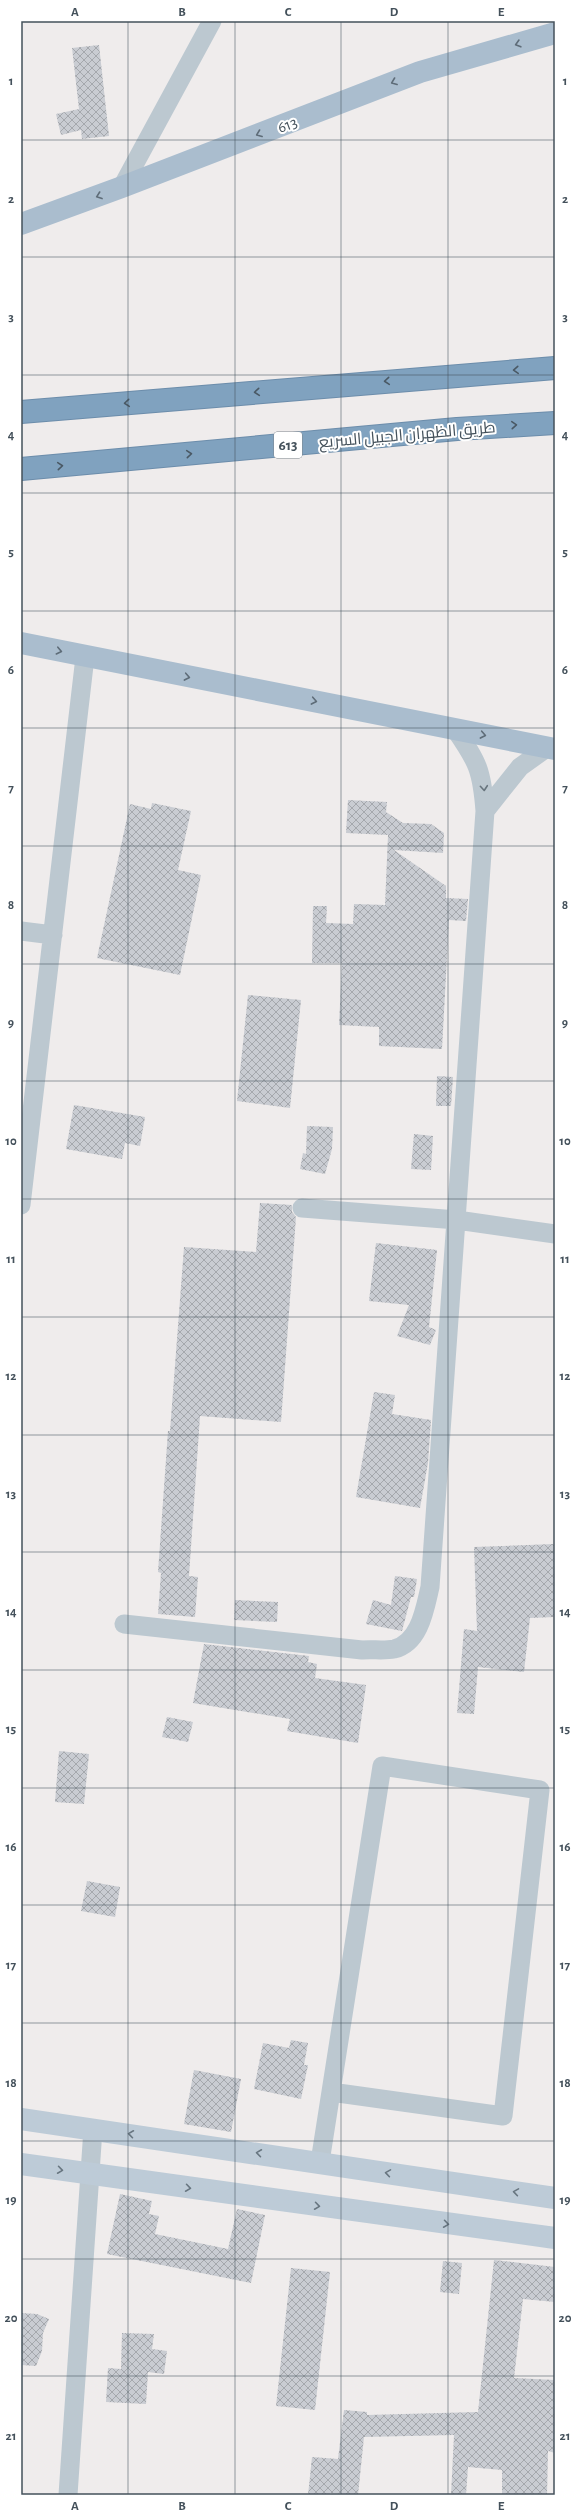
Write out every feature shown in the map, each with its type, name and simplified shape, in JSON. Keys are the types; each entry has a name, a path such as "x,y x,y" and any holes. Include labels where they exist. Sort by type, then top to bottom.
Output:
{"highway":[{"path":"21,412 555,368"},
{"name":"طريق الظهران الجبيل السريع","path":"21,470 456,429 555,423"}],"main road":[{"name":"613","path":"21,224 122,187 420,72 555,33"},
{"path":"21,643 85,657 551,748"}],"street":[{"path":"122,187 212,21"},
{"path":"21,1204 85,657"},
{"path":"124,1624 362,1650 395,1649 412,1639 422,1618 430,1587 485,811 483,778 472,753 455,729"},
{"path":"485,811 520,768 551,748"},
{"path":"21,931 53,935"},
{"path":"302,1208 457,1220 555,1234"},
{"path":"320,2162 382,1766 540,1790 503,2116 331,2092"},
{"path":"21,2119 320,2162 555,2198"},
{"path":"68,2495 93,2129"},
{"path":"21,2164 555,2238"}],"building":[{"path":"99,45 109,136 82,139 81,130 61,135 56,114 79,109 72,48"},
{"path":"348,800 387,802 386,812 403,823 431,824 444,833 443,853 394,850 446,886 446,898 468,899 466,921 449,920 442,1049 379,1046 379,1027 339,1025 342,963 312,963 313,906 327,906 326,923 353,924 354,904 385,905 388,835 346,833"},
{"path":"152,803 191,811 178,870 201,875 180,975 97,958 130,804 151,809"},
{"path":"248,995 301,1000 290,1108 237,1101"},
{"path":"437,1076 453,1077 451,1106 436,1106"},
{"path":"74,1105 145,1117 140,1146 125,1143 122,1159 66,1149"},
{"path":"307,1126 333,1127 332,1149 325,1174 300,1169 303,1153 306,1154"},
{"path":"414,1134 433,1136 431,1170 411,1169"},
{"path":"260,1203 292,1205 292,1212 296,1217 281,1422 200,1416 189,1576 198,1577 195,1617 158,1614 161,1573 158,1572 168,1431 170,1431 184,1247 256,1252"},
{"path":"376,1243 437,1250 429,1327 436,1330 430,1345 397,1336 409,1305 369,1301"},
{"path":"374,1392 395,1395 392,1414 431,1420 428,1463 420,1508 356,1497"},
{"path":"554,1544 555,1617 530,1618 524,1672 478,1667 474,1714 457,1713 464,1629 477,1631 474,1547"},
{"path":"395,1576 417,1579 414,1597 411,1597 402,1631 366,1624 373,1600 391,1605"},
{"path":"235,1600 278,1602 277,1622 234,1620"},
{"path":"204,1644 309,1656 308,1662 317,1664 315,1678 366,1685 358,1743 287,1731 290,1719 193,1703"},
{"path":"167,1717 193,1722 188,1742 162,1737"},
{"path":"59,1751 89,1754 84,1804 55,1802"},
{"path":"87,1881 120,1887 115,1917 81,1911"},
{"path":"291,2040 308,2043 304,2065 308,2065 301,2099 254,2089 263,2043 289,2048"},
{"path":"194,2070 241,2079 231,2132 184,2124"},
{"path":"120,2194 152,2201 149,2214 159,2216 155,2234 228,2249 237,2209 265,2215 251,2283 107,2254"},
{"path":"494,2260 555,2267 555,2302 523,2299 514,2378 555,2380 555,2453 548,2451 547,2495 502,2495 502,2470 468,2467 466,2495 451,2495 454,2435 364,2437 358,2495 330,2493 330,2495 308,2495 312,2457 338,2459 344,2410 367,2412 367,2415 478,2412"},
{"path":"443,2261 462,2263 459,2294 440,2292"},
{"path":"291,2268 330,2272 315,2410 276,2406"},
{"path":"21,2313 37,2314 49,2319 43,2333 42,2351 36,2366 21,2365"},
{"path":"122,2333 154,2334 152,2349 167,2351 164,2374 148,2372 146,2404 106,2402 108,2368 121,2369"}]}
